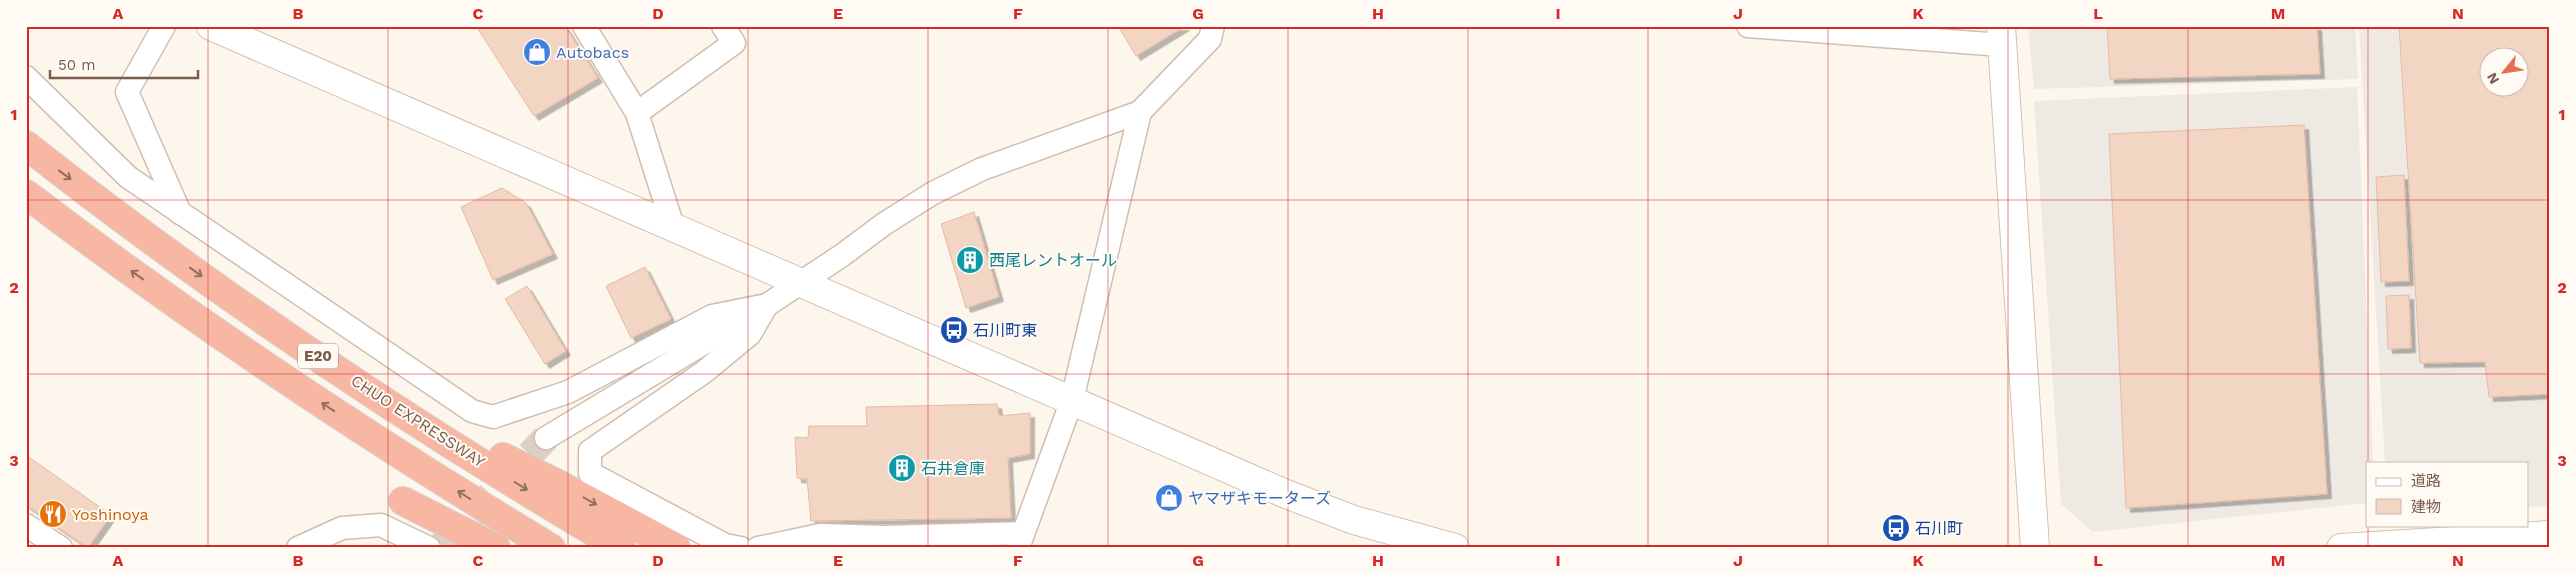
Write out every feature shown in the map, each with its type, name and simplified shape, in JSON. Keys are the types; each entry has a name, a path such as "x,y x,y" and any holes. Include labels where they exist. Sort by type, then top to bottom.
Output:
{"highway":[{"name":"CHUO EXPRESSWAY","path":"26,145 202,276 374,394 622,548"},
{"name":"E20","path":"26,194 173,302 333,411 551,548"},
{"path":"374,394 558,484 676,548"},
{"path":"402,501 496,548"}],"street":[{"path":"164,26 127,92 180,213"},
{"path":"211,26 1219,465 1345,517 1455,548"},
{"path":"584,26 637,113 673,227"},
{"path":"637,113 734,43 723,26"},
{"path":"546,438 767,305 841,256 884,224 942,189 982,169 1140,112 1210,40 1213,26"},
{"path":"1748,26 2002,36 2035,548"},
{"path":"26,77 128,177 472,411 493,417 568,392 712,316 767,305"},
{"path":"758,548 820,536 1021,540 1072,400 1140,112"},
{"path":"741,548 725,545 590,473 590,451 704,372 750,334 767,305"},
{"path":"26,525 61,548"},
{"path":"298,548 342,528 381,525 436,547"},
{"path":"2341,548 2550,535"}],"shaded area":[{"path":"2028,26 2355,26 2358,79 2034,89"},
{"path":"2359,26 2550,26 2550,506 2528,507 2528,462 2385,462"},
{"path":"2357,87 2373,462 2366,462 2366,503 2093,532 2061,504 2034,101"}],"building":[{"name":"Autobacs","path":"476,26 565,26 598,78 534,116"},
{"path":"1118,26 1185,26 1136,56"},
{"path":"2107,26 2317,26 2320,74 2110,79"},
{"path":"2399,26 2550,26 2550,394 2489,397 2485,362 2420,363"},
{"path":"2304,125 2327,494 2126,508 2109,134"},
{"path":"2404,175 2409,281 2381,282 2376,177"},
{"path":"502,188 526,203 553,254 493,280 461,207"},
{"name":"西尾レントオール","path":"974,212 999,297 966,308 941,224"},
{"path":"645,267 671,319 631,338 606,286"},
{"path":"527,286 566,351 545,364 505,299"},
{"path":"2409,295 2411,348 2388,349 2386,296"},
{"name":"石井倉庫","path":"997,404 999,416 1030,413 1030,454 1008,458 1011,518 811,521 807,479 797,478 795,437 808,438 809,426 867,426 866,407"},
{"path":"26,455 111,515 88,548 26,505"}],"tunnel":[{"path":"442,545 546,438"}],"place":[{"name":"Autobacs","path":"537,52"},
{"name":"西尾レントオール","path":"970,260"},
{"name":"石川町東","path":"954,330"},
{"name":"石井倉庫","path":"902,468"},
{"name":"ヤマザキモーターズ","path":"1169,498"},
{"name":"Yoshinoya","path":"53,514"},
{"name":"石川町","path":"1896,528"}]}
